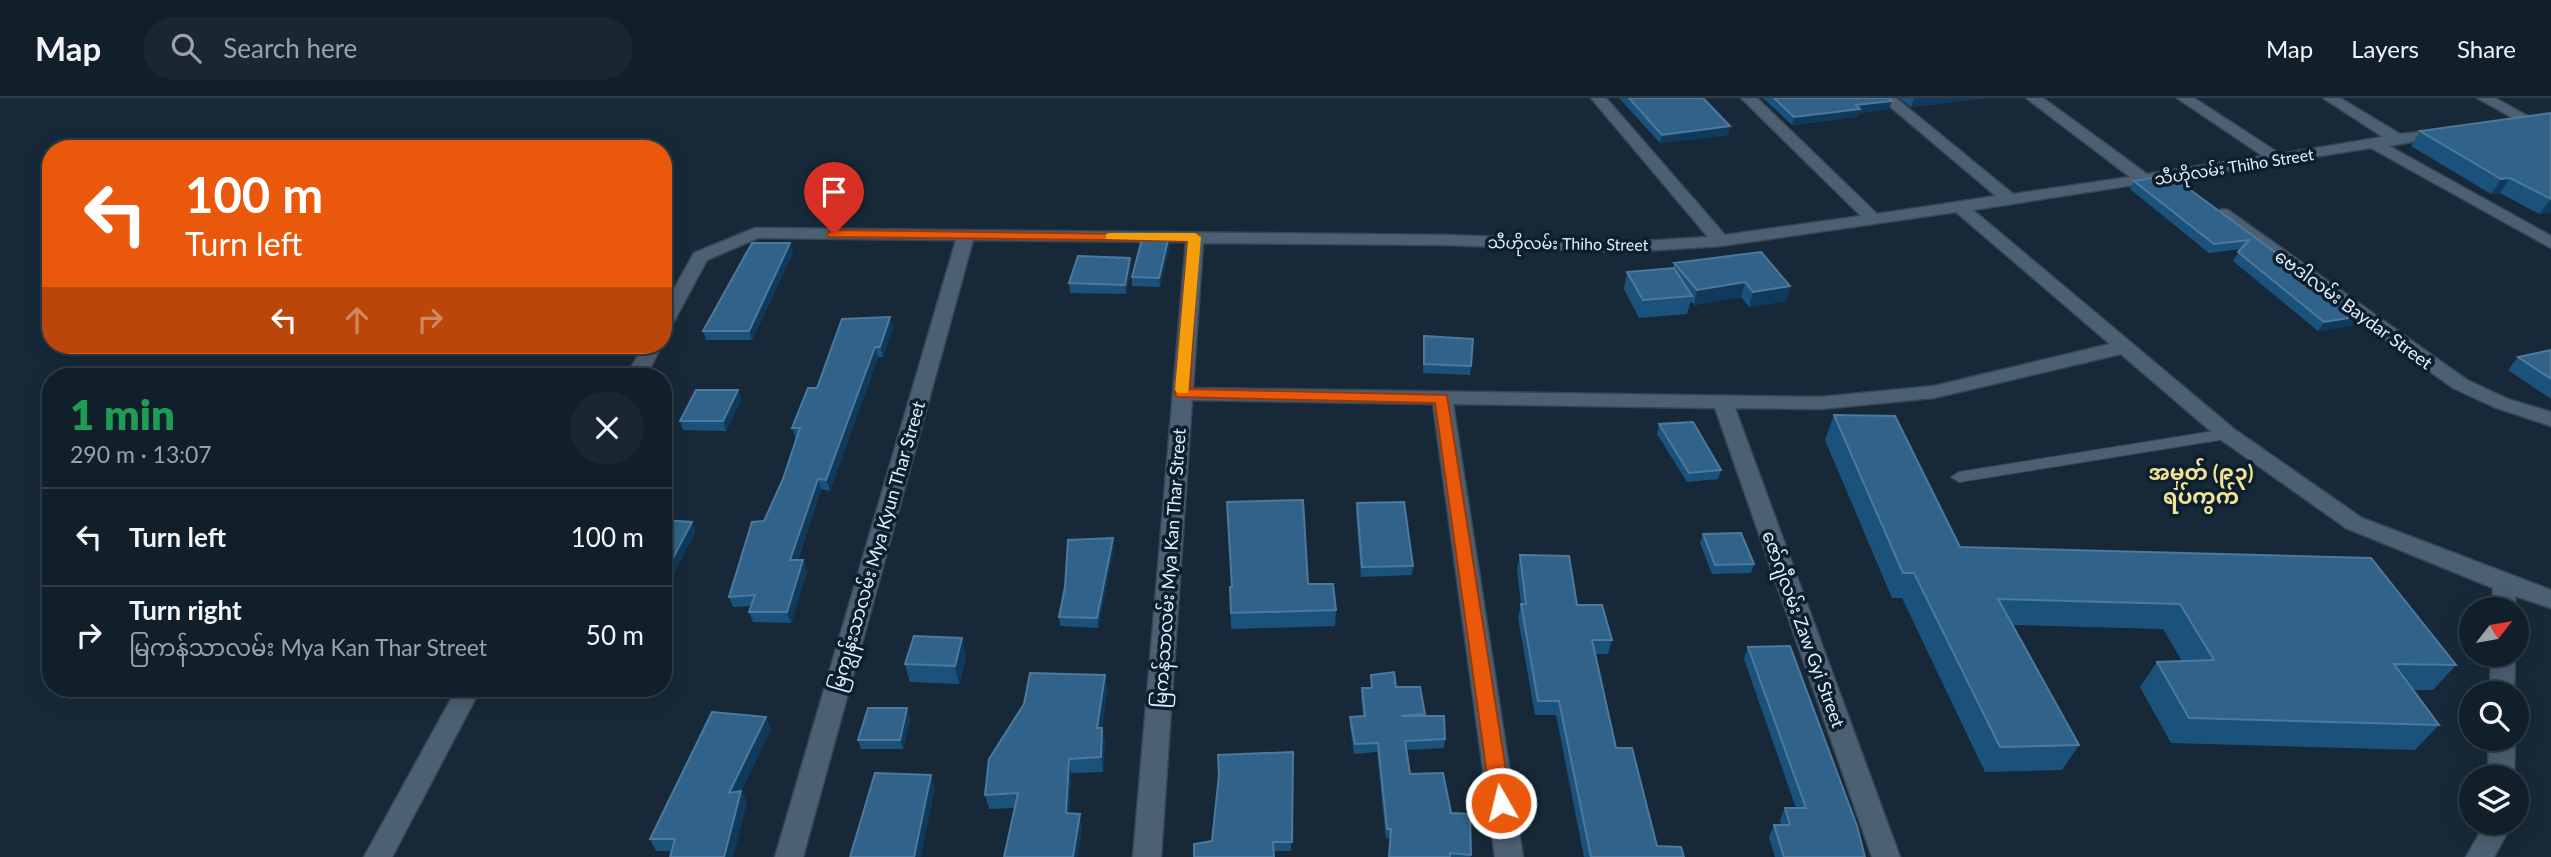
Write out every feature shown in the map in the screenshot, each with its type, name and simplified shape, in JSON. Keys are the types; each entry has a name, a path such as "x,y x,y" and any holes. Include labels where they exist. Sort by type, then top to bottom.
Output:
{"street":[{"path":"1598,98 1721,241"},
{"path":"1748,98 1873,219"},
{"path":"1887,98 2009,199"},
{"path":"2033,98 2144,180"},
{"path":"2184,98 2278,159"},
{"path":"2330,98 2397,139"},
{"path":"2484,98 2533,119 2501,124"},
{"name":"သီဟိုလမ်း Thiho Street","path":"672,308 700,257 754,233 1447,240 1627,247 1721,241 2144,180 2462,130"},
{"path":"2373,143 2551,243"},
{"name":"ဗေဒါလမ်း Baydar Street","path":"2169,176 2460,384 2501,403 2551,419"},
{"path":"1960,207 2227,434 2354,523 2504,583 2551,598"},
{"name":"မြကျွန်းသာလမ်း Mya Kyun Thar Street","path":"789,857 966,235"},
{"name":"မြကန်သာလမ်း Mya Kan Thar Street","path":"1147,857 1195,237"},
{"path":"1182,394 1820,403 1934,392 2124,347"},
{"path":"1442,398 1509,857"},
{"name":"ဇော်ဂျီလမ်း Zaw Gyi Street","path":"1723,402 1886,857"},
{"path":"2504,583 2504,597"},
{"path":"378,857 464,697"},
{"path":"2480,857 2493,835"}],"lane":[{"path":"1959,477 2227,434"}],"building":[{"path":"1629,98 1703,98 1730,126 1662,135"},
{"path":"1774,98 1889,98 1892,101 1856,105 1860,109 1794,117"},
{"path":"2551,113 2551,199 2510,178 2501,179 2420,131"},
{"path":"2170,175 2362,316 2324,322 2238,252 2249,240 2214,244 2134,181"},
{"path":"1143,235 1169,236 1159,278 1132,277"},
{"path":"752,243 790,243 749,331 703,331"},
{"path":"1761,252 1790,286 1753,292 1745,282 1697,290 1674,263"},
{"path":"1078,256 1130,258 1125,285 1069,283"},
{"path":"1674,268 1692,296 1643,300 1627,272"},
{"path":"890,317 880,347 875,347 826,480 818,479 790,560 803,560 787,612 749,612 755,595 729,597 752,522 764,521 783,479 800,428 792,428 808,388 817,388 842,319"},
{"path":"1424,336 1473,339 1471,366 1424,364"},
{"path":"2551,350 2551,379 2518,357"},
{"path":"696,390 738,390 723,421 680,421"},
{"path":"1834,415 1895,416 1960,547 2371,558 2456,665 2394,664 2439,725 2189,718 2157,662 2214,660 2180,604 1998,599 2079,745 2000,747 1914,573 1903,573"},
{"path":"1693,422 1721,470 1689,473 1659,424"},
{"path":"1303,500 1308,584 1333,584 1336,610 1231,613 1227,502"},
{"path":"1404,502 1413,566 1362,567 1357,503"},
{"path":"672,521 692,522 672,560"},
{"path":"1741,533 1754,564 1715,565 1703,534"},
{"path":"1113,538 1097,618 1059,617 1065,587 1068,540"},
{"path":"1520,555 1569,556 1577,605 1602,605 1612,640 1592,640 1616,748 1632,748 1657,846 1681,847 1684,857 1591,857 1559,701 1538,701 1521,604 1526,604"},
{"path":"914,636 962,638 955,666 905,664"},
{"path":"1790,646 1857,826 1865,857 1784,857 1774,825 1790,825 1785,808 1806,808 1748,647"},
{"path":"1394,672 1396,687 1420,687 1425,714 1401,716 1444,716 1445,739 1405,741 1410,774 1443,773 1451,813 1470,814 1471,855 1450,853 1450,857 1389,857 1391,829 1387,829 1378,743 1355,744 1350,717 1365,716 1362,688 1372,688 1371,675"},
{"path":"1030,673 1105,675 1097,728 1102,728 1101,757 1069,759 1066,813 1080,814 1073,857 1004,857 1018,793 985,795 989,759 1024,704"},
{"path":"868,708 907,708 900,740 858,740"},
{"path":"712,712 766,717 729,793 741,791 724,857 670,857 675,839 650,839"},
{"path":"1293,752 1292,842 1273,842 1274,857 1194,857 1194,844 1212,841 1219,775 1218,755"},
{"path":"875,773 931,775 914,857 850,857"}],"slow traffic":[{"path":"1110,237 1195,237 1183,390"}],"district":[{"name":"အမှတ် (၉၃) ရပ်ကွက်","path":"2201,483"}],"route":[{"path":"834,234 1195,237 1182,394 1442,398 1501,803"}]}
